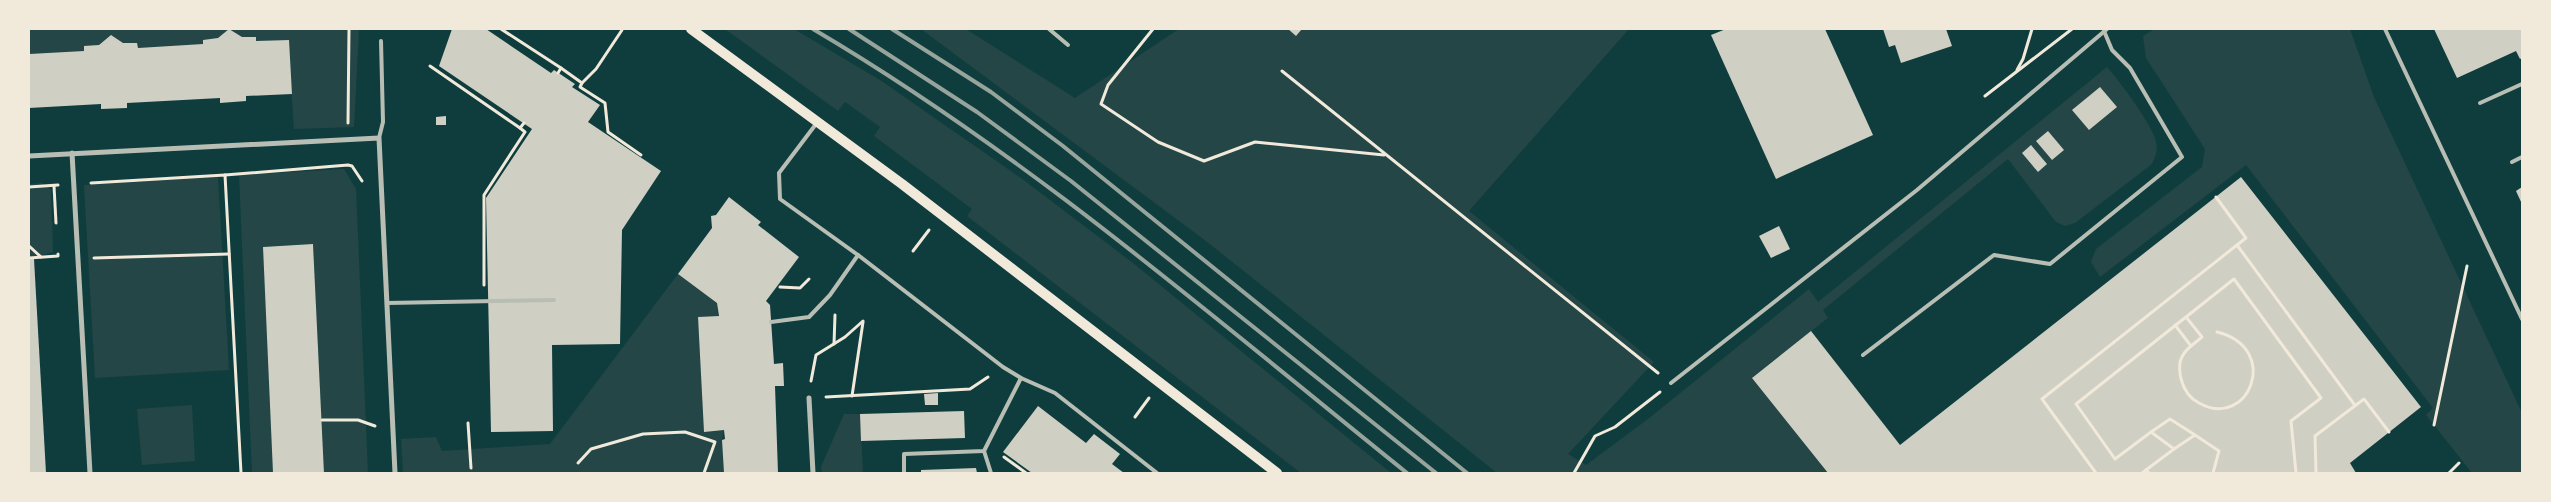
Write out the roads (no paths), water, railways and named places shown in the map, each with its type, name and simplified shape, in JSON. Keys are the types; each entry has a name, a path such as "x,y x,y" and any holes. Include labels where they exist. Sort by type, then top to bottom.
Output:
{"main road":[{"path":"691,29 818,122 1278,473"}],"street":[{"path":"29,156 379,138 395,473"},
{"path":"72,154 90,473"},
{"path":"809,398 813,473"}],"lane":[{"path":"1049,29 1068,45"},
{"path":"2385,29 2522,319"},
{"path":"1671,383 1917,190 2105,30 2112,50 2130,68 2182,157 2050,264 1994,255 1863,355"},
{"path":"379,138 383,122 381,41"},
{"path":"2480,103 2522,84"},
{"path":"818,122 779,173 780,199 858,255 1003,367 1021,378 1055,393 1157,473"},
{"path":"2512,162 2522,157"},
{"path":"771,322 809,317 830,295 858,255"},
{"path":"387,303 554,300"},
{"path":"991,473 984,452 1021,378"},
{"path":"904,473 904,454 984,452"}],"railway":[{"path":"813,29 892,78 1044,184 1191,298 1407,473"},
{"path":"849,29 977,112 1071,181 1436,473"},
{"path":"892,29 991,92 1063,146 1467,473"}]}
